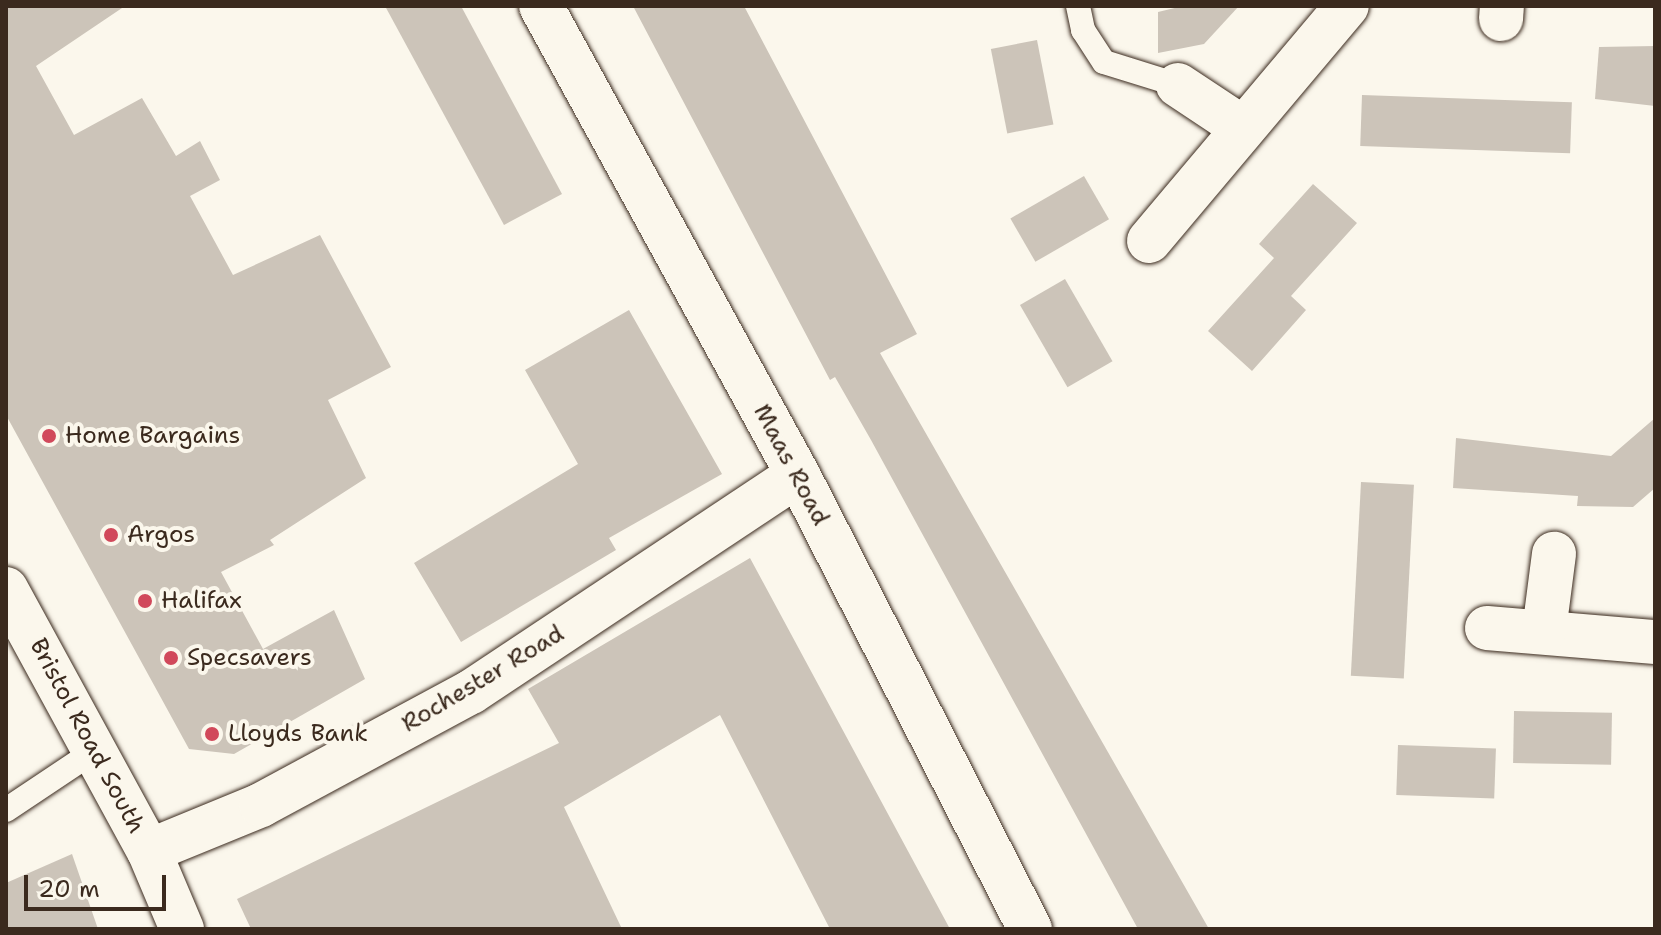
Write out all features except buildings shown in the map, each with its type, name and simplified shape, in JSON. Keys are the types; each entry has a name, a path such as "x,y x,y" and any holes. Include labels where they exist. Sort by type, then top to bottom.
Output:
{"street":[{"name":"Maas Road","path":"541,6 798,475 1030,929"},
{"path":"1149,241 1347,6"},
{"path":"1178,85 1243,128"},
{"name":"Rochester Road","path":"149,851 261,805 471,692 798,475"},
{"path":"1544,631 1554,554"},
{"name":"Bristol Road South","path":"6,589 149,851 182,929"},
{"path":"1487,628 1655,642"}],"lane":[{"path":"1078,6 1083,30 1104,62 1178,85"},
{"path":"6,810 96,750"}],"place":[{"name":"Home Bargains","path":"49,436"},
{"name":"Argos","path":"111,535"},
{"name":"Halifax","path":"145,601"},
{"name":"Specsavers","path":"171,658"},
{"name":"Lloyds Bank","path":"212,734"}]}
